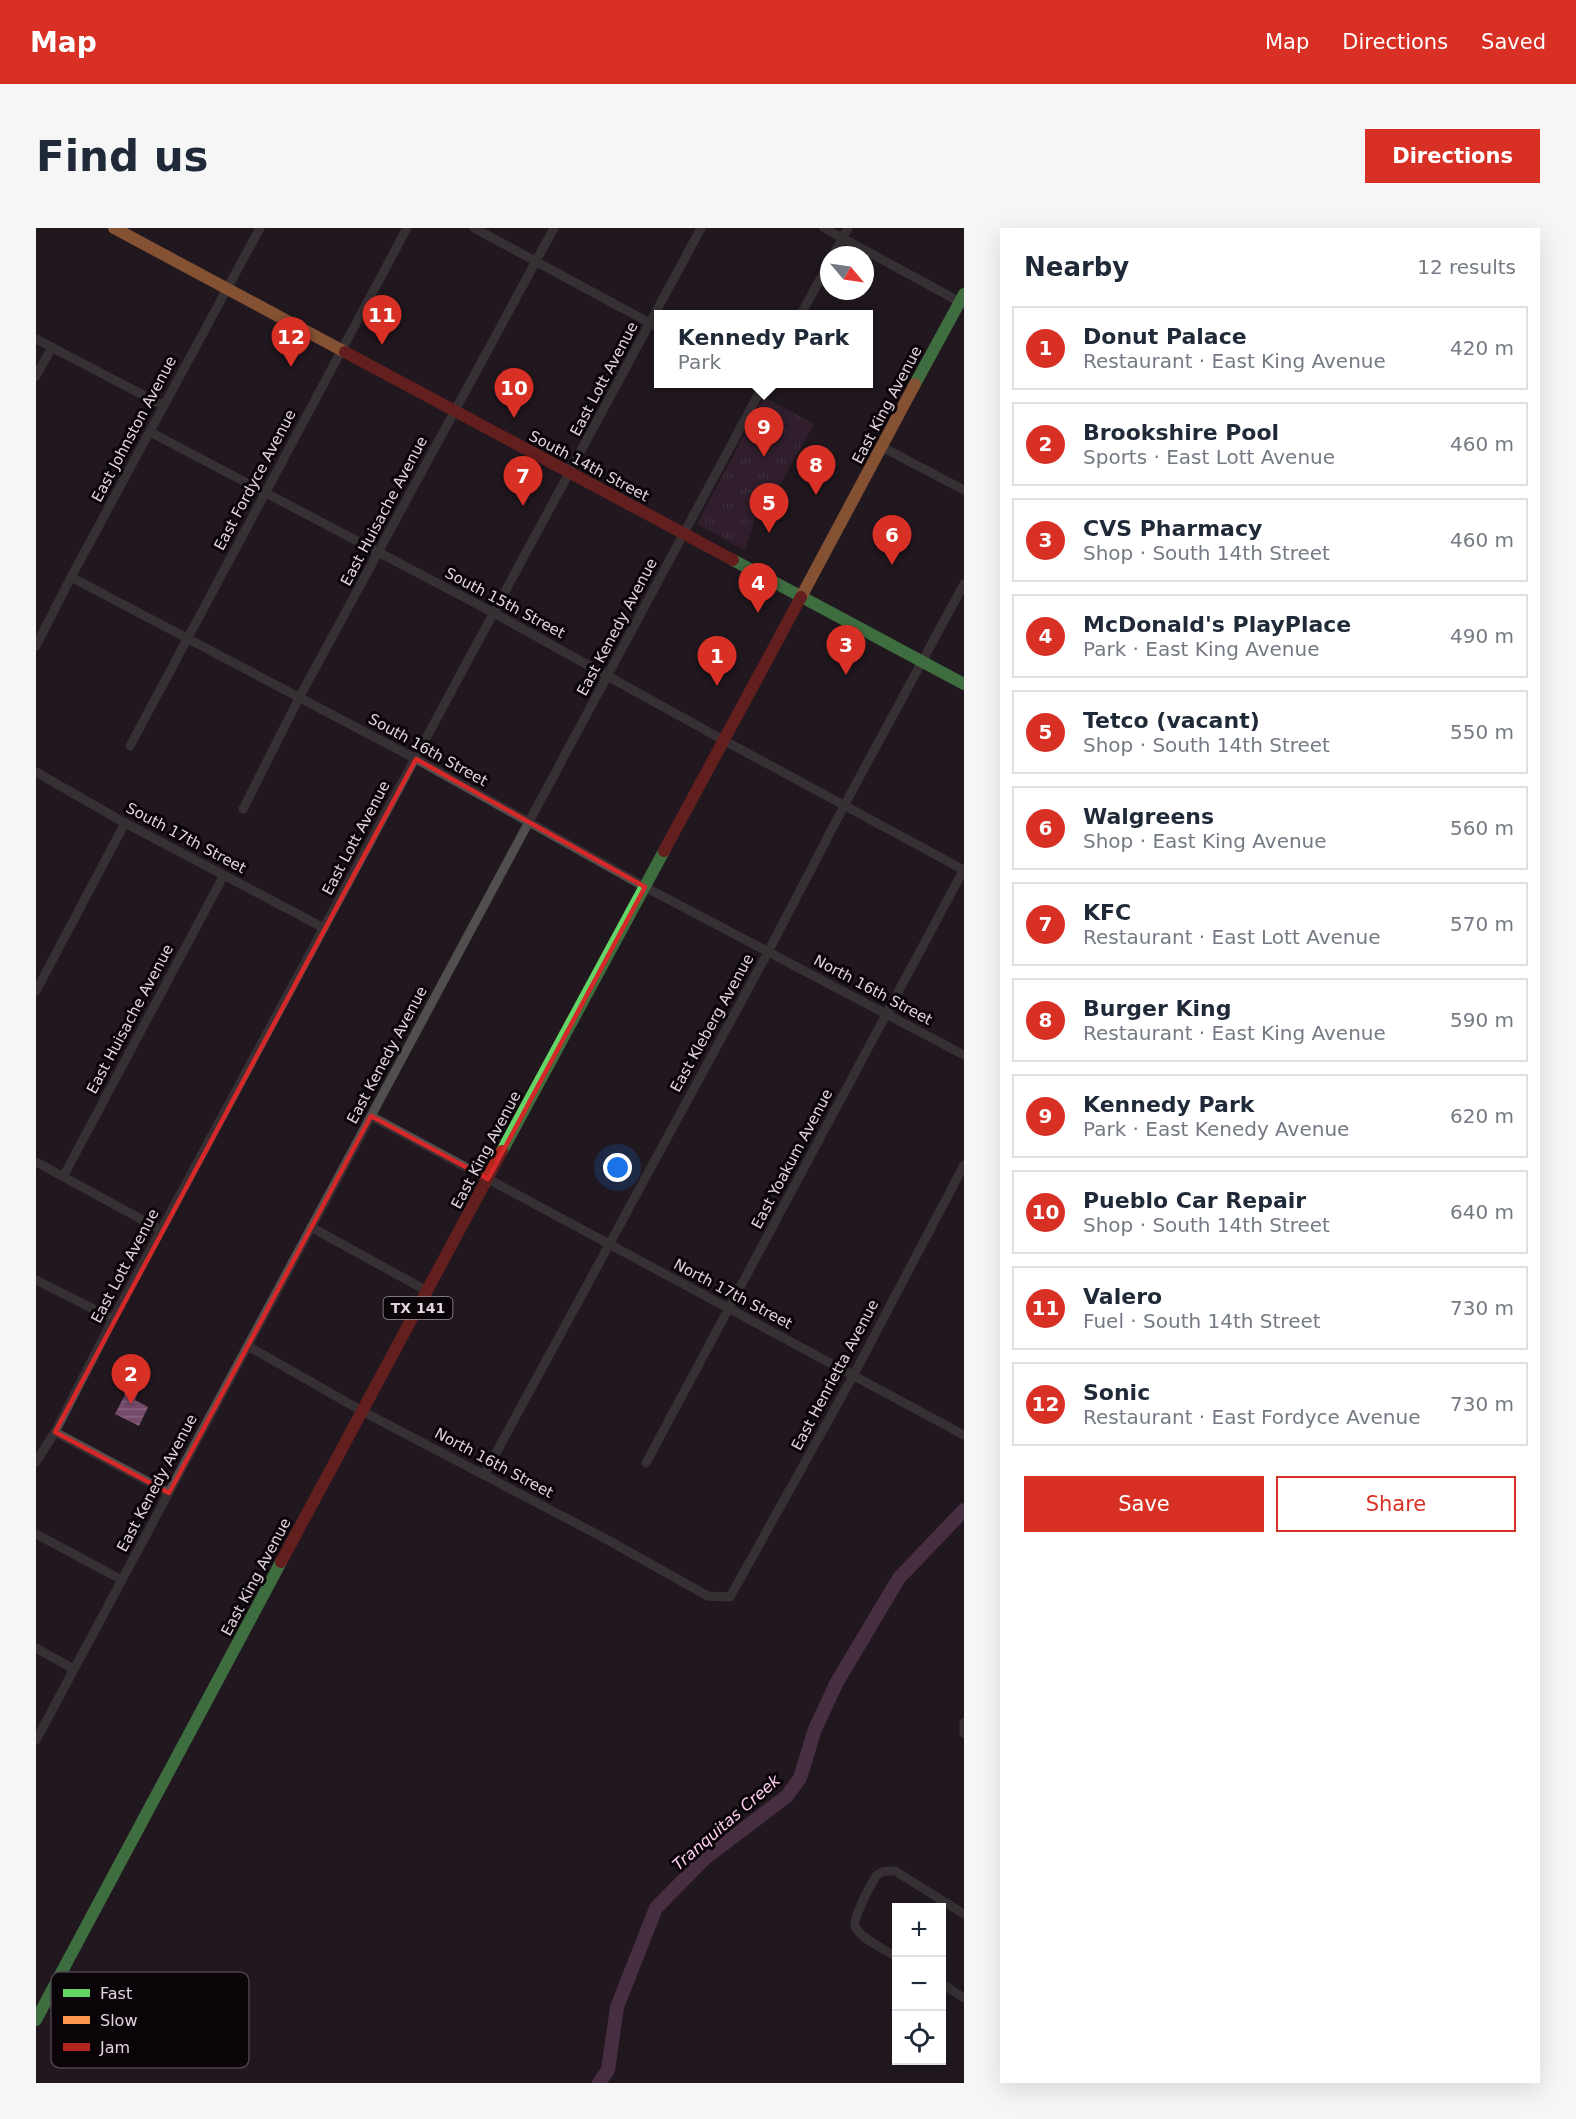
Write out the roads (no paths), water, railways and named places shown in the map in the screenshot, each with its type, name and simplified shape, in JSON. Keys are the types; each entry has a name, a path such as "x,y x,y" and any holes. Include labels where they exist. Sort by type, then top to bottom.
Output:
{"main road":[{"name":"South 14th Street","path":"114,228 964,684"},
{"name":"East King Avenue","path":"62,1972 362,1411 963,300"},
{"name":"East King Avenue","path":"36,2020 51,1992"}],"street":[{"name":"East Johnston Avenue","path":"37,640 260,228"},
{"name":"East Fordyce Avenue","path":"130,746 407,228"},
{"path":"474,228 654,324"},
{"name":"East Huisache Avenue","path":"243,809 299,698 554,228"},
{"name":"East Lott Avenue","path":"662,310 701,228"},
{"path":"824,228 963,300"},
{"path":"838,246 848,228"},
{"path":"804,310 820,280"},
{"name":"East Lott Avenue","path":"36,1462 55,1432 113,1319 570,473 654,327"},
{"path":"36,339 164,406"},
{"path":"36,376 52,347"},
{"name":"East Kenedy Avenue","path":"36,1740 762,388"},
{"name":"South 15th Street","path":"150,432 494,613 964,870"},
{"path":"882,447 964,490"},
{"name":"South 16th Street","path":"71,577 416,759 645,887 768,952"},
{"name":"East Kleberg Avenue","path":"484,1475 768,952 964,584"},
{"name":"South 17th Street","path":"36,772 125,823 324,928"},
{"path":"36,991 125,823"},
{"name":"East Yoakum Avenue","path":"646,1463 964,870"},
{"name":"East Huisache Avenue","path":"63,1177 224,875"},
{"name":"North 16th Street","path":"768,952 964,1055"},
{"path":"371,1116 488,1179"},
{"path":"36,1162 161,1230"},
{"name":"East Henrietta Avenue","path":"730,1598 853,1376 964,1166"},
{"name":"North 17th Street","path":"488,1179 964,1435"},
{"path":"311,1227 427,1291"},
{"path":"36,1280 113,1319"},
{"name":"North 16th Street","path":"248,1346 362,1411 708,1596 730,1598"},
{"path":"55,1432 169,1493"},
{"path":"36,1534 122,1580"},
{"path":"36,1648 74,1669"},
{"path":"964,1724 964,1733"},
{"path":"892,1954 859,1934 855,1925 855,1916 877,1875 885,1870 895,1871 964,1914"},
{"path":"946,1987 964,1998"}],"waterway":[{"name":"Tranquitas Creek","path":"599,2083 608,2070 617,2007 656,1908 704,1859 787,1796 800,1778 815,1729 837,1682 899,1578 964,1510"}],"place":[{"name":"Valero","path":"382,345"},
{"name":"Sonic","path":"291,367"},
{"name":"Pueblo Car Repair","path":"514,418"},
{"name":"Kennedy Park","path":"764,457"},
{"name":"Burger King","path":"816,495"},
{"name":"KFC","path":"523,506"},
{"name":"Tetco (vacant)","path":"769,533"},
{"name":"Walgreens","path":"892,565"},
{"name":"McDonald's PlayPlace","path":"758,613"},
{"name":"CVS Pharmacy","path":"846,675"},
{"name":"Donut Palace","path":"717,686"},
{"name":"Brookshire Pool","path":"131,1404"}]}
